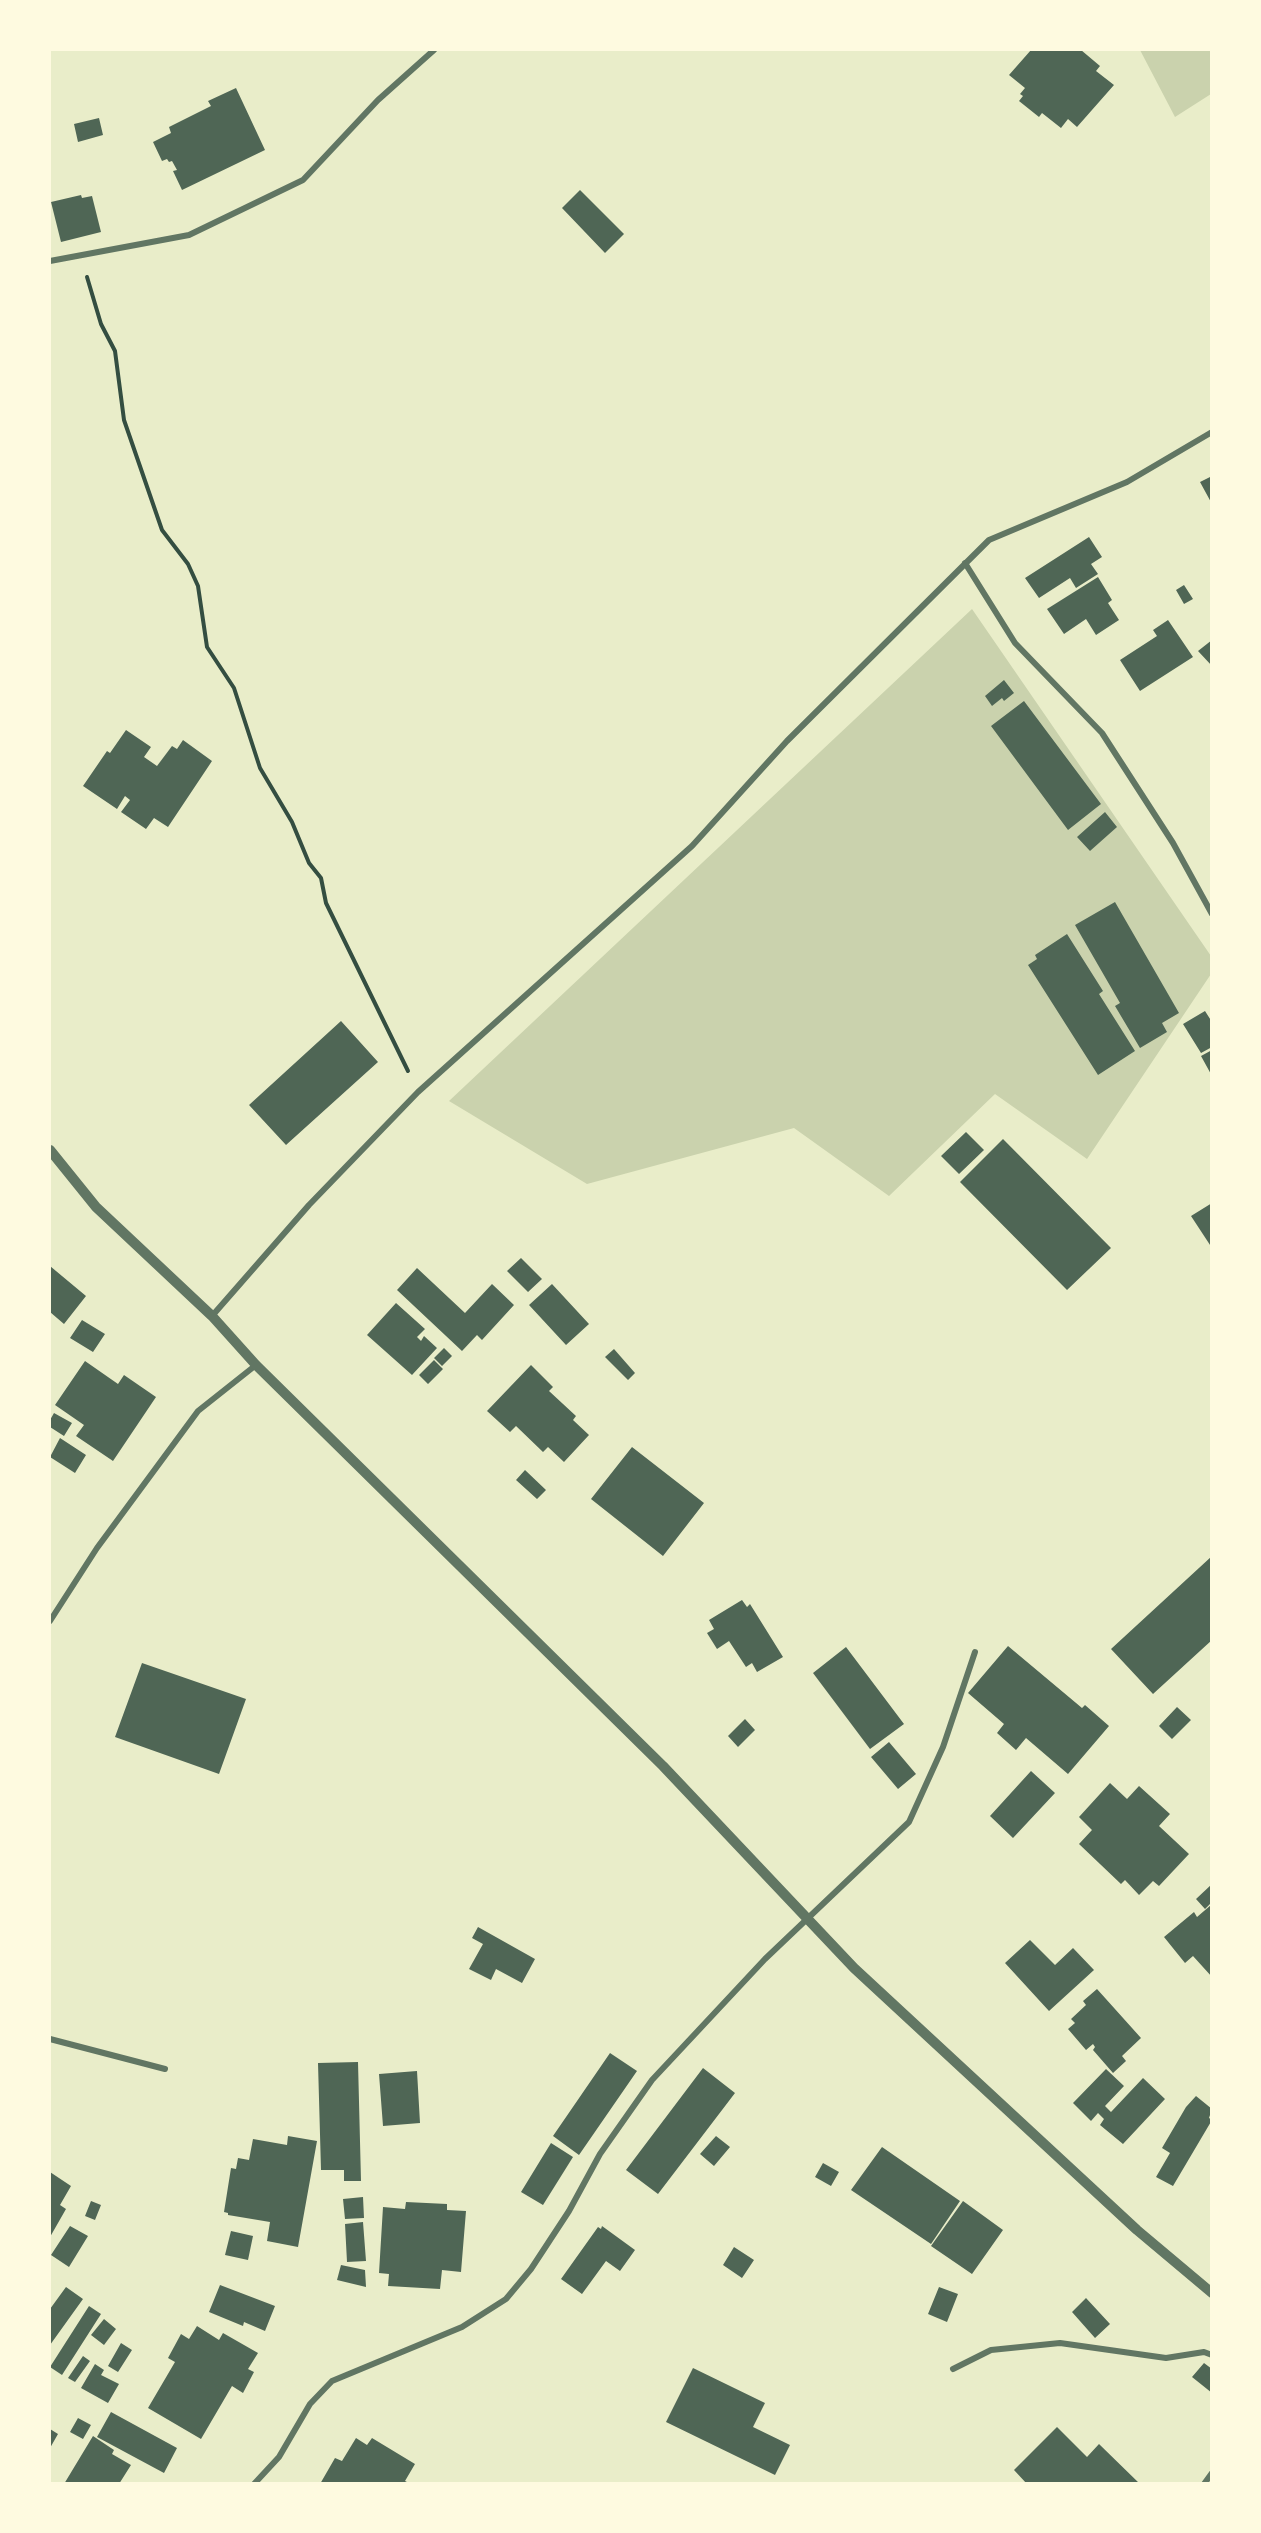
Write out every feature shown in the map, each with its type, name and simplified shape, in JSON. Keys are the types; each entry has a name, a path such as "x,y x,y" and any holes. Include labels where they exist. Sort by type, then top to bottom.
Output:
{"street":[{"path":"50,261 189,235 303,180 378,100 434,50"},
{"path":"212,1316 309,1205 418,1092 692,846 788,741 989,540 1127,482 1212,432"},
{"path":"965,563 1015,643 1102,733 1173,843 1212,915"},
{"path":"50,1150 96,1208 212,1316 256,1365 663,1766 854,1968 1137,2230 1212,2293"},
{"path":"50,1621 97,1548 198,1411 256,1365"},
{"path":"254,2484 279,2457 310,2404 332,2381 462,2327 506,2299 537,2260 569,2211 600,2154 652,2080 765,1959 909,1822 943,1747 975,1652"},
{"path":"50,2039 165,2069"},
{"path":"953,2369 991,2350 1060,2343 1166,2358 1204,2352 1212,2355"},
{"path":"1204,2484 1212,2473"}],"path":[{"path":"79,254 101,324 115,351 124,420 162,531 188,564 198,586 207,647 234,688 260,768 292,822 309,862 321,878 326,903 418,1092"}],"green space":[{"path":"1140,50 1211,50 1211,94 1175,117"},
{"path":"972,609 1211,956 1211,974 1087,1159 995,1094 889,1196 794,1128 587,1184 449,1101"}],"building":[{"path":"1031,50 1081,50 1100,66 1096,71 1114,85 1077,127 1068,119 1061,128 1042,113 1039,117 1019,101 1023,96 1020,94 1025,88 1009,75"},
{"path":"236,88 265,150 182,190 173,171 177,170 172,161 169,162 167,159 162,161 153,142 171,133 169,127 211,106 208,101"},
{"path":"99,118 103,135 78,142 74,124"},
{"path":"580,190 624,234 605,253 562,208"},
{"path":"81,195 82,198 92,196 101,232 61,242 51,202"},
{"path":"1212,476 1212,504 1200,482"},
{"path":"1089,537 1102,557 1091,564 1098,574 1076,588 1070,578 1039,598 1025,578"},
{"path":"1098,577 1112,600 1108,603 1119,620 1096,635 1086,619 1064,634 1047,609"},
{"path":"1184,585 1193,599 1184,604 1176,590"},
{"path":"1168,620 1193,657 1140,691 1120,660 1157,636 1153,630"},
{"path":"1212,640 1212,666 1198,651"},
{"path":"1004,680 1014,693 1004,701 1002,698 992,706 985,696"},
{"path":"1024,701 1101,804 1068,830 991,726"},
{"path":"126,730 151,747 144,757 157,766 172,746 177,749 183,740 212,761 168,827 154,818 146,829 121,812 130,800 125,796 117,809 83,786 107,751 110,753"},
{"path":"1105,812 1117,827 1090,851 1077,837"},
{"path":"1115,902 1179,1013 1162,1023 1167,1032 1140,1048 1115,1006 1120,1003 1075,925"},
{"path":"1067,934 1103,991 1099,994 1135,1051 1098,1075 1028,965 1037,959 1035,955"},
{"path":"1205,1011 1212,1022 1212,1047 1201,1053 1183,1024"},
{"path":"341,1021 378,1062 286,1145 249,1105"},
{"path":"1212,1050 1212,1076 1201,1056"},
{"path":"966,1132 984,1150 959,1174 941,1156"},
{"path":"1003,1139 1111,1248 1067,1290 960,1182"},
{"path":"1212,1203 1212,1248 1191,1216"},
{"path":"521,1258 542,1279 528,1292 507,1271"},
{"path":"50,1266 86,1296 64,1324 50,1312"},
{"path":"417,1268 465,1313 492,1284 514,1305 482,1340 477,1335 462,1351 397,1290"},
{"path":"552,1284 589,1324 566,1345 529,1305"},
{"path":"396,1303 425,1329 417,1337 421,1341 424,1336 437,1348 412,1375 367,1335"},
{"path":"82,1320 105,1334 93,1352 70,1338"},
{"path":"444,1348 452,1356 442,1366 434,1358"},
{"path":"614,1349 635,1373 628,1380 605,1357"},
{"path":"434,1360 443,1369 428,1384 419,1375"},
{"path":"85,1361 118,1384 124,1375 156,1397 113,1461 76,1436 84,1425 55,1405"},
{"path":"531,1365 553,1387 549,1391 576,1416 573,1420 589,1435 564,1462 548,1447 543,1452 516,1426 510,1432 487,1411"},
{"path":"54,1413 72,1423 64,1436 50,1427 50,1420"},
{"path":"60,1438 86,1455 75,1473 50,1457"},
{"path":"632,1447 704,1503 663,1556 591,1499"},
{"path":"525,1470 546,1490 537,1499 516,1480"},
{"path":"1212,1556 1212,1640 1153,1694 1111,1649"},
{"path":"742,1600 747,1607 750,1604 783,1657 757,1672 752,1663 746,1667 729,1641 717,1649 707,1633 714,1629 709,1620"},
{"path":"1008,1646 1082,1708 1085,1705 1109,1726 1068,1774 1026,1738 1016,1750 997,1733 1004,1724 968,1693"},
{"path":"846,1647 904,1724 870,1749 813,1673"},
{"path":"142,1663 246,1699 219,1774 115,1737"},
{"path":"1177,1707 1191,1720 1172,1739 1159,1726"},
{"path":"745,1719 755,1730 738,1747 728,1736"},
{"path":"889,1742 916,1774 898,1789 871,1757"},
{"path":"1031,1771 1055,1793 1013,1838 990,1816"},
{"path":"1110,1783 1127,1799 1139,1786 1170,1814 1159,1826 1189,1854 1159,1886 1153,1881 1139,1895 1125,1880 1121,1884 1079,1844 1092,1830 1079,1817"},
{"path":"1212,1884 1212,1977 1193,1956 1185,1963 1164,1937 1194,1912 1197,1917 1211,1905 1205,1909 1196,1899"},
{"path":"478,1927 535,1959 522,1983 496,1969 491,1980 469,1969 483,1944 472,1938"},
{"path":"1030,1940 1055,1965 1073,1948 1094,1970 1049,2011 1005,1963"},
{"path":"1097,1989 1141,2038 1122,2056 1126,2061 1113,2073 1093,2050 1095,2047 1093,2044 1086,2050 1068,2029 1075,2023 1071,2019 1086,2005 1083,2001"},
{"path":"610,2053 637,2071 579,2155 553,2136"},
{"path":"358,2062 361,2181 344,2181 344,2170 321,2170 318,2063"},
{"path":"703,2068 735,2093 658,2194 626,2170"},
{"path":"1106,2069 1124,2086 1105,2106 1111,2112 1143,2078 1165,2099 1123,2144 1100,2125 1104,2119 1098,2113 1091,2121 1073,2103"},
{"path":"417,2071 420,2123 383,2126 379,2074"},
{"path":"1196,2096 1212,2109 1209,2118 1212,2120 1173,2186 1156,2177 1170,2153 1162,2148 1186,2107"},
{"path":"288,2136 317,2141 298,2247 267,2241 270,2222 228,2215 224,2212 231,2168 236,2169 238,2158 249,2160 253,2139 287,2145"},
{"path":"716,2136 730,2147 714,2166 700,2154"},
{"path":"551,2143 573,2157 543,2205 521,2192"},
{"path":"882,2147 960,2201 931,2244 851,2190"},
{"path":"823,2163 839,2172 831,2186 815,2177"},
{"path":"50,2172 71,2186 60,2205 66,2209 50,2237"},
{"path":"363,2197 364,2218 345,2219 343,2199"},
{"path":"91,2201 101,2205 95,2220 85,2216"},
{"path":"963,2201 1003,2230 972,2274 931,2246"},
{"path":"406,2202 447,2204 447,2210 466,2211 461,2272 442,2270 440,2289 388,2286 389,2274 379,2273 383,2207 405,2209"},
{"path":"363,2222 366,2261 347,2262 345,2224"},
{"path":"70,2226 88,2236 69,2267 51,2255"},
{"path":"602,2226 635,2250 620,2271 606,2261 582,2294 561,2279 598,2227 601,2229"},
{"path":"231,2231 253,2236 248,2260 225,2255"},
{"path":"734,2247 754,2260 742,2278 723,2265"},
{"path":"341,2265 365,2270 366,2287 337,2280"},
{"path":"220,2285 275,2306 265,2331 244,2322 243,2326 209,2312"},
{"path":"66,2287 83,2299 50,2345 50,2309"},
{"path":"939,2287 958,2294 947,2322 928,2314"},
{"path":"1086,2298 1110,2324 1095,2338 1072,2312"},
{"path":"89,2306 101,2314 62,2375 50,2367"},
{"path":"104,2319 116,2329 104,2345 91,2335"},
{"path":"197,2326 219,2340 223,2333 258,2353 248,2369 254,2372 243,2393 232,2386 201,2439 148,2408 175,2362 168,2358 181,2334 189,2339"},
{"path":"121,2343 132,2350 118,2372 108,2366"},
{"path":"83,2356 90,2361 75,2382 68,2378"},
{"path":"1204,2363 1212,2369 1212,2393 1192,2377"},
{"path":"95,2364 104,2370 101,2375 119,2384 108,2403 81,2388"},
{"path":"693,2368 765,2403 753,2427 790,2445 775,2475 666,2422"},
{"path":"111,2412 177,2448 164,2473 97,2437"},
{"path":"78,2418 91,2425 83,2439 70,2432"},
{"path":"1057,2427 1087,2457 1099,2444 1140,2484 1027,2484 1014,2470"},
{"path":"50,2429 58,2434 50,2448"},
{"path":"93,2436 114,2450 112,2454 131,2465 119,2484 64,2484"},
{"path":"356,2438 367,2445 372,2438 415,2464 405,2481 411,2484 320,2484 335,2458 342,2461"}]}
